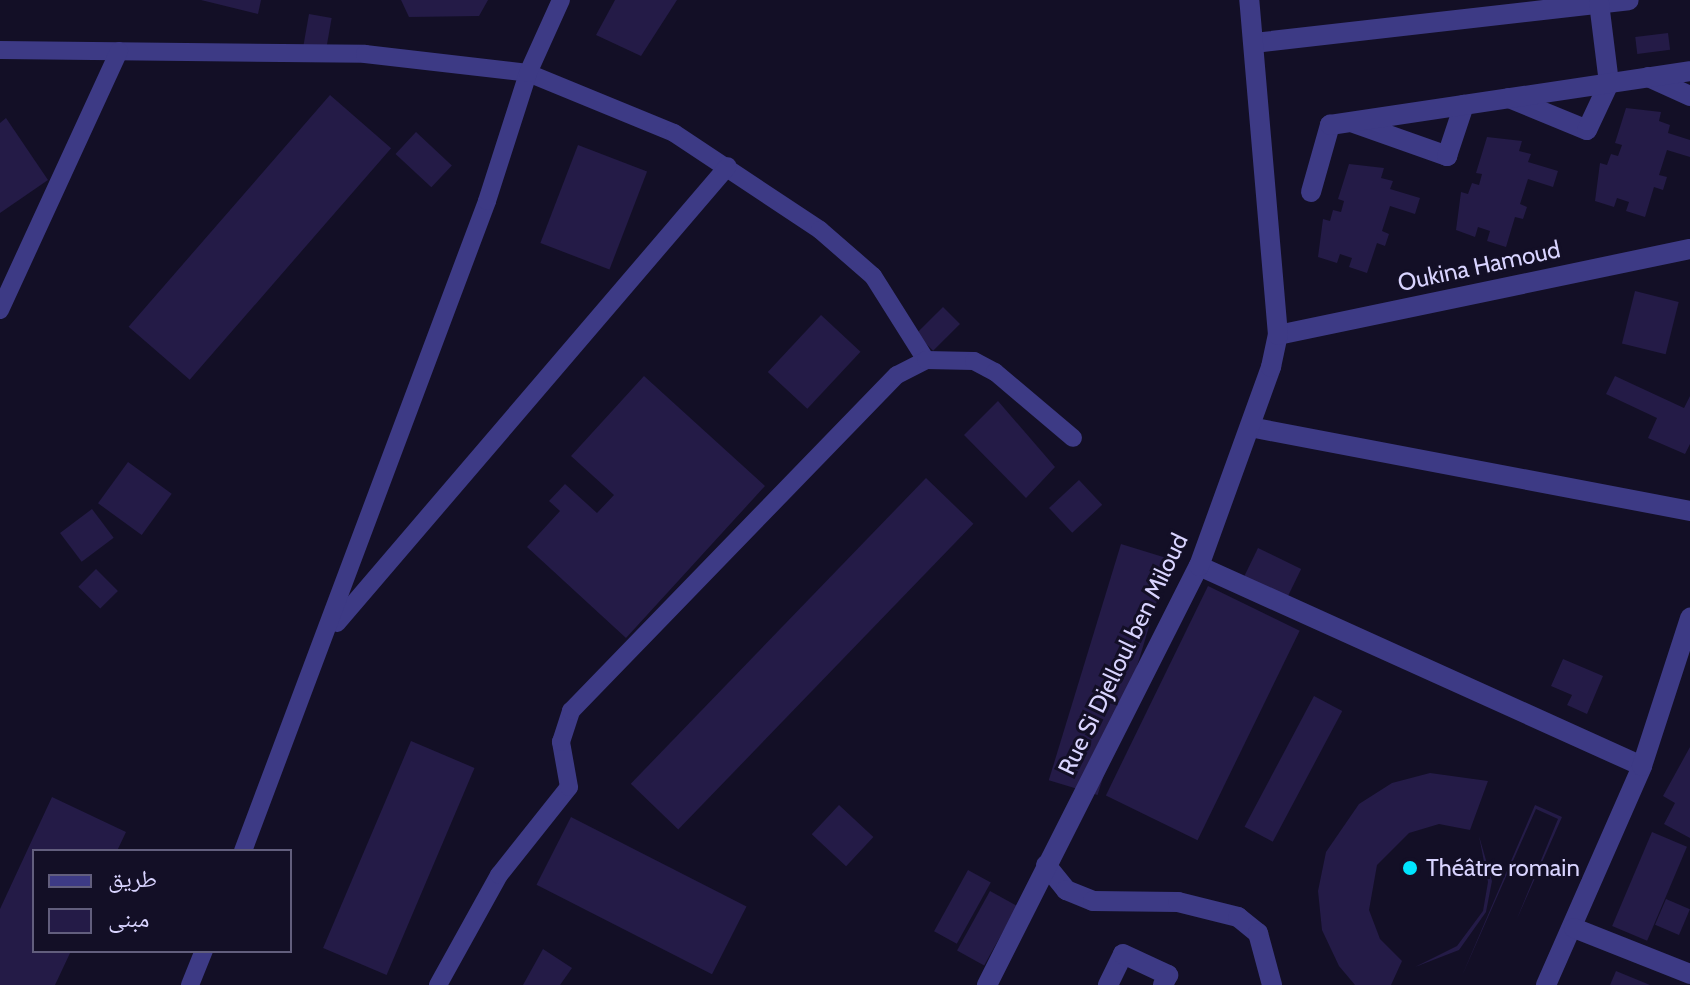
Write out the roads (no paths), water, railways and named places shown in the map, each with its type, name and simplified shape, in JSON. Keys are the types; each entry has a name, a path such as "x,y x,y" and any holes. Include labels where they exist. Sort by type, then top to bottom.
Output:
{"street":[{"name":"Rue Si Djelloul ben Miloud","path":"987,985 1199,566 1250,427 1278,335 1249,0"},
{"path":"1254,43 1629,0"},
{"path":"1509,98 1587,130 1609,83 1599,3"},
{"path":"1311,192 1330,125 1690,71"},
{"path":"1648,77 1690,96"},
{"path":"1351,122 1447,156 1464,105"},
{"name":"Oukina Hamoud","path":"1278,335 1690,249"},
{"path":"1250,427 1690,511"},
{"path":"1199,566 1642,766"},
{"path":"1546,985 1574,928 1642,766 1690,618"},
{"path":"1046,865 1066,890 1093,901 1178,902 1238,917 1258,933 1272,985"},
{"path":"1030,898 1066,890"},
{"path":"1574,928 1690,974"},
{"path":"1108,985 1123,954 1168,975 1163,985"}],"lane":[{"path":"244,849 329,633 487,201 528,73 561,0"},
{"path":"0,50 365,54 528,73 674,133 728,166 861,264 884,290 926,360"},
{"path":"0,310 119,51"},
{"path":"329,633 728,166"},
{"path":"438,985 499,875 569,787 561,742 571,711 897,375 926,360 974,361 995,372 1073,438"},
{"path":"190,985 203,953"}],"place":[{"name":"Théâtre romain","path":"1410,868"}]}
